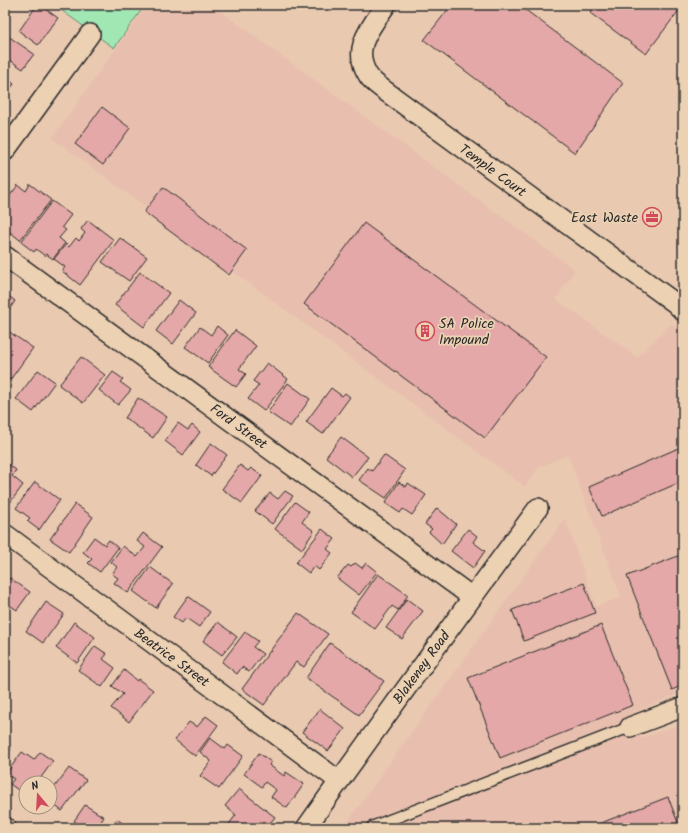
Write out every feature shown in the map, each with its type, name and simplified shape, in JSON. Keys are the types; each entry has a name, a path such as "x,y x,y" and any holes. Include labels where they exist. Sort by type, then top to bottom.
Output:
{"street":[{"name":"Temple Court","path":"386,5 364,37 361,49 361,62 368,76 384,90 675,303 683,311"},
{"path":"5,151 90,34"},
{"name":"Ford Street","path":"5,256 472,596"},
{"name":"Blakeney Road","path":"306,828 472,596 538,508"},
{"name":"Beatrice Street","path":"5,534 339,781"},
{"path":"630,727 683,707"}],"lane":[{"path":"370,828 630,727"}],"shaded area":[{"path":"147,5 212,5 575,270 556,299 637,357 672,323 683,338 683,692 632,713 642,738 683,723 683,828 343,828 565,518 596,606 621,597 568,455 539,467 525,487 52,138"}],"green space":[{"path":"54,5 145,5 114,48"}],"building":[{"path":"37,5 40,5 58,18 38,45 19,31"},
{"path":"455,5 519,5 623,83 575,153 424,40 450,7"},
{"path":"596,5 614,5 621,10 624,5 683,5 646,54 590,13"},
{"path":"8,36 34,54 23,69 5,57 5,41"},
{"path":"5,77 14,84 5,95"},
{"path":"102,107 130,128 103,165 75,144"},
{"path":"30,184 51,200 20,240 6,229 8,227 5,225 5,202 18,185 26,191"},
{"path":"163,187 247,250 229,275 144,212"},
{"path":"52,201 71,215 62,227 66,230 59,238 65,243 53,259 46,254 45,256 36,249 34,252 21,242"},
{"path":"88,220 114,240 80,285 62,271 65,267 54,259 66,244 69,247 76,238 79,241 85,233 81,229"},
{"name":"SA Police Impound","path":"364,223 546,357 485,438 304,304"},
{"path":"120,238 147,257 129,281 102,262"},
{"path":"140,272 169,293 144,327 115,305"},
{"path":"5,293 15,301 5,316"},
{"path":"179,300 196,313 173,344 156,331"},
{"path":"217,326 228,335 208,363 185,347 200,327 211,335"},
{"path":"5,329 33,348 10,380 5,376"},
{"path":"235,330 256,346 239,369 246,374 236,387 208,367"},
{"path":"81,357 105,375 83,403 59,385"},
{"path":"267,363 288,379 264,411 248,399 259,385 253,381"},
{"path":"38,370 55,382 33,412 16,399"},
{"path":"113,372 123,379 120,382 131,390 118,405 99,390"},
{"path":"288,383 310,399 290,427 268,412"},
{"path":"331,388 342,396 345,393 350,397 323,434 306,422"},
{"path":"138,398 167,417 153,438 125,418"},
{"path":"178,423 188,430 192,425 200,432 183,455 165,441"},
{"path":"341,437 368,457 352,477 326,457"},
{"path":"211,443 227,455 211,476 196,465"},
{"path":"683,446 683,481 602,516 589,487"},
{"path":"384,455 405,470 386,498 359,480 368,468 372,471"},
{"path":"5,462 16,470 12,476 23,485 9,504 5,501"},
{"path":"240,465 248,471 251,468 262,476 242,503 222,489"},
{"path":"35,482 60,500 39,530 27,521 30,518 16,508"},
{"path":"399,482 406,487 408,483 426,495 412,515 403,509 400,513 385,503"},
{"path":"285,491 293,496 272,524 255,511 270,493 278,499"},
{"path":"295,502 309,512 302,522 314,531 302,549 275,529"},
{"path":"75,504 93,517 69,552 50,539"},
{"path":"437,508 456,524 442,544 429,532 432,529 425,524"},
{"path":"322,529 335,539 327,549 332,553 319,570 314,566 309,573 296,563"},
{"path":"468,529 477,536 473,542 485,551 473,568 451,551"},
{"path":"143,533 162,547 128,593 114,583 118,578 112,574 117,567 111,562 123,546 137,557 145,547 137,541"},
{"path":"94,537 105,545 109,540 118,548 100,572 88,563 92,559 83,552"},
{"path":"683,554 683,685 672,690 627,576"},
{"path":"355,563 362,568 366,563 377,572 359,595 337,578 348,565 351,567"},
{"path":"150,567 173,584 156,608 133,591"},
{"path":"378,574 408,595 398,610 392,606 375,629 351,612"},
{"path":"10,578 30,592 17,610 5,602 5,584"},
{"path":"584,583 595,613 524,641 512,610"},
{"path":"188,596 210,612 199,627 186,618 182,623 173,617"},
{"path":"407,599 423,611 402,639 386,628"},
{"path":"46,602 64,614 43,643 26,631"},
{"path":"298,613 328,634 304,667 296,662 264,705 242,689"},
{"path":"74,622 95,637 77,663 56,648"},
{"path":"218,622 237,637 222,655 203,641"},
{"path":"601,625 633,705 500,758 468,678"},
{"path":"245,632 258,641 253,647 263,654 249,672 242,667 237,674 222,662"},
{"path":"330,643 384,681 359,715 306,678"},
{"path":"95,646 107,654 103,659 115,668 102,687 78,670"},
{"path":"124,670 137,681 138,679 153,690 129,722 111,708 123,694 112,686"},
{"path":"320,709 345,729 328,751 302,732"},
{"path":"206,716 218,725 195,756 175,740 189,722 197,727"},
{"path":"210,738 225,749 228,745 243,756 219,789 200,776 211,761 200,752"},
{"path":"5,744 11,749 5,758"},
{"path":"22,752 34,760 40,752 53,761 43,775 18,775 18,790 10,784 14,779 6,774"},
{"path":"259,753 271,762 269,765 284,776 286,772 304,784 287,808 271,797 276,790 265,782 262,787 244,774"},
{"path":"69,768 86,780 62,811 58,808 58,782"},
{"path":"239,789 275,817 266,828 263,828 256,823 252,828 226,828 236,815 225,806"},
{"path":"668,797 680,828 588,828"},
{"path":"85,805 104,817 97,828 84,828 74,821"},
{"path":"117,819 129,828 110,828"}],"place":[{"name":"East Waste","path":"652,217"},
{"name":"SA Police Impound","path":"425,331"}]}
